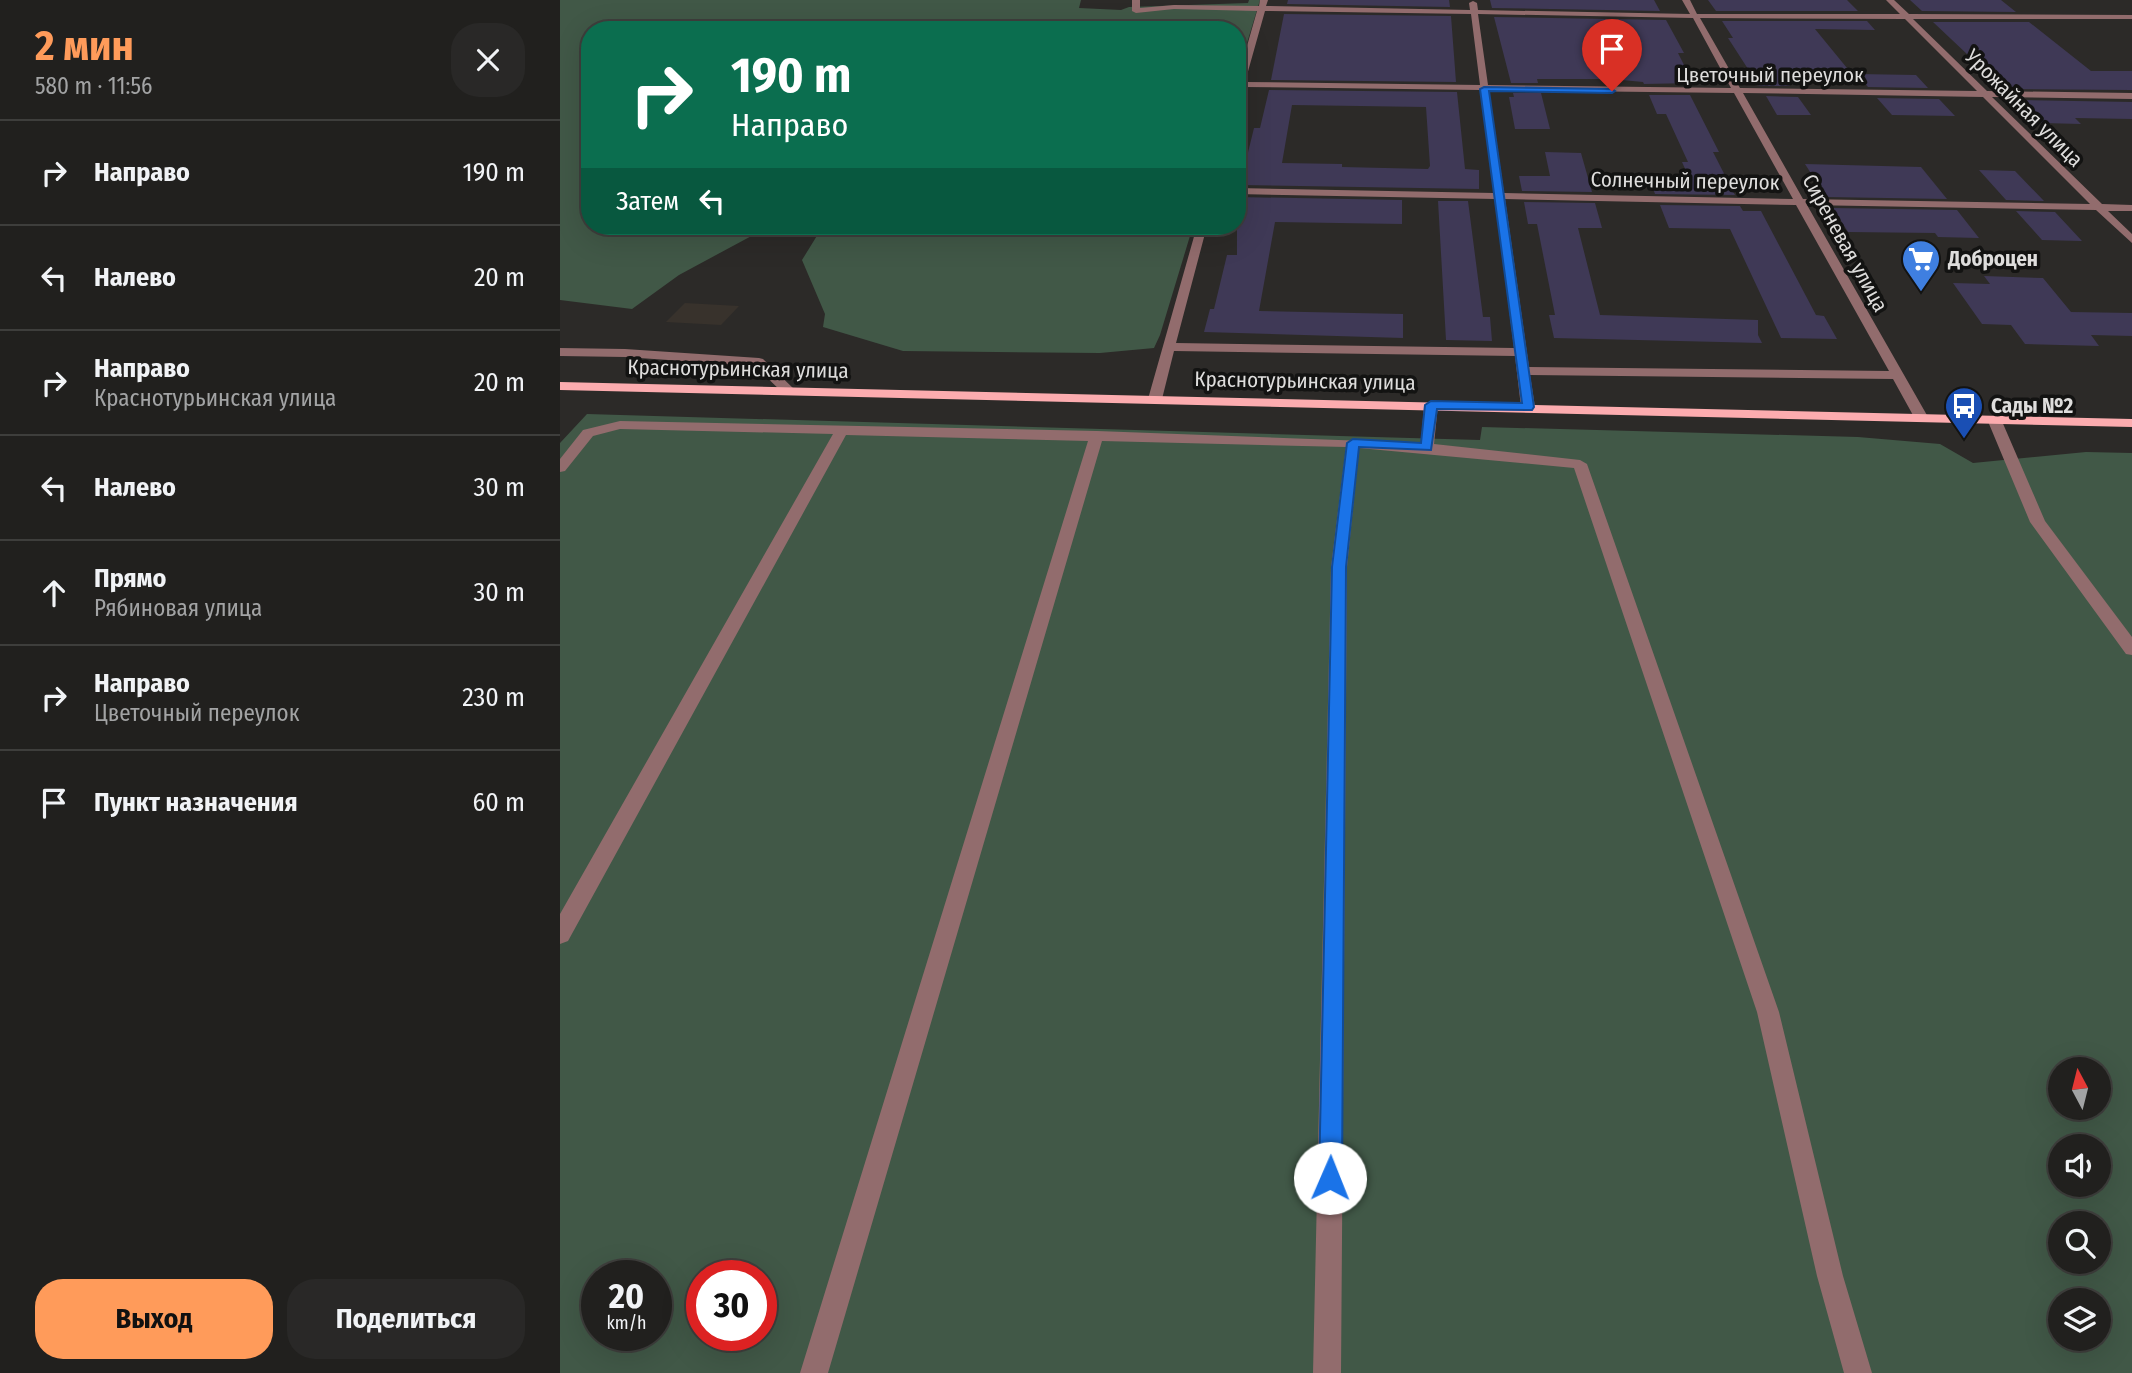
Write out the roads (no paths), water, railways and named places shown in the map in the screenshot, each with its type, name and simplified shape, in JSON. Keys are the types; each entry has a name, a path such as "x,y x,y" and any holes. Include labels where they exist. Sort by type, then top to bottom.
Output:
{"main road":[{"name":"Краснотурьинская улица","path":"560,386 2132,422"}],"street":[{"path":"1136,0 1136,11 1263,4 1474,12 1695,16 1905,14 2132,17"},
{"path":"1472,0 1528,407"},
{"name":"Сиреневая улица","path":"1686,0 1922,417"},
{"name":"Урожайная улица","path":"1890,0 2132,240"},
{"path":"1246,66 1263,4"},
{"name":"Цветочный переулок","path":"1246,84 1739,93 1983,92 2132,96"},
{"name":"Солнечный переулок","path":"1246,191 2132,208"},
{"path":"1155,399 1200,235"},
{"path":"1169,347 1521,352"},
{"path":"560,352 625,353 759,362 789,391"},
{"path":"1523,371 1898,375"},
{"path":"1427,448 1431,405"},
{"path":"1994,419 2038,522 2132,649"},
{"path":"560,468 588,433 620,425 1353,443 1580,464 1768,1012 1830,1276 1858,1373"},
{"path":"560,933 842,430"},
{"path":"814,1373 1097,435"},
{"path":"1327,1373 1339,567 1353,443"}],"place":[{"name":"Доброцен","path":"1921,293"},
{"name":"Сады №2","path":"1964,440"}]}
